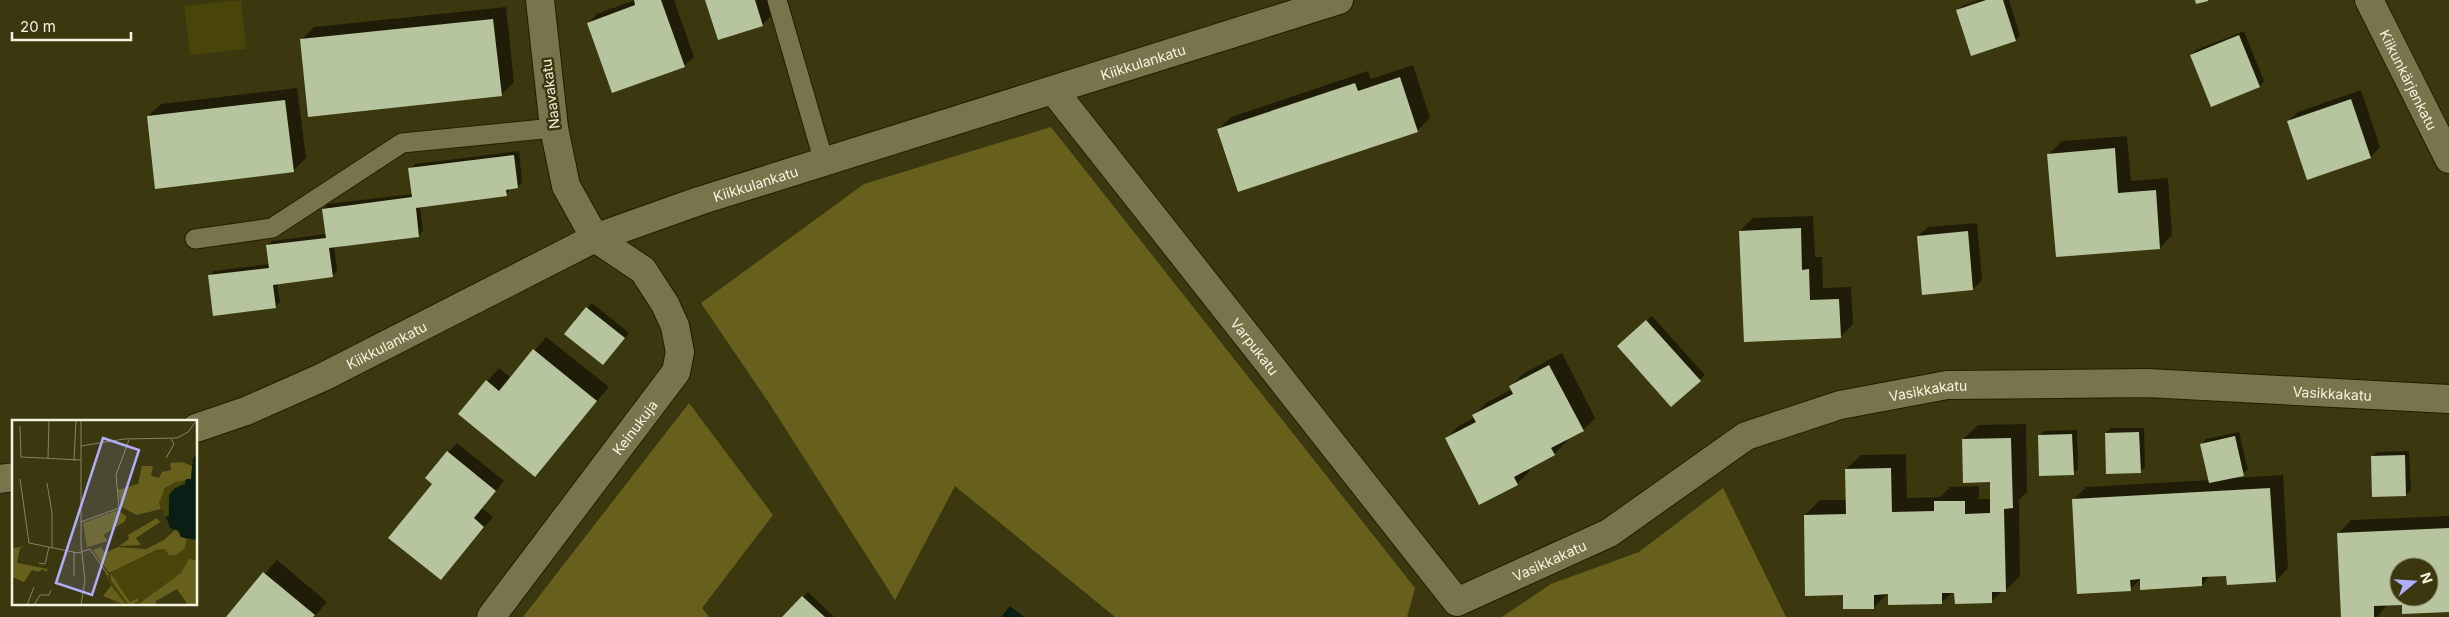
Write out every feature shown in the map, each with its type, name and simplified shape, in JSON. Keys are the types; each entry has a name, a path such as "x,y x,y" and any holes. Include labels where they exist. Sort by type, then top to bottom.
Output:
{"street":[{"name":"Naavakatu","path":"540,0 554,128 566,186 595,238"},
{"name":"Kiikkulankatu","path":"198,427 246,411 323,377 595,238 699,201 1340,0"},
{"name":"Kiikunkärjenkatu","path":"2369,0 2449,159"},
{"name":"Varpukatu","path":"1054,91 1457,602"},
{"name":"Keinukuja","path":"491,617 676,372 680,352 676,326 665,304 643,270 595,238"},
{"name":"Vasikkakatu","path":"1457,602 1609,533 1746,436 1840,405 1947,385 2107,383 2147,383 2449,399"}],"lane":[{"path":"777,0 824,162"},
{"path":"195,239 272,228 402,143 554,128"}],"shaded area":[{"path":"241,0 246,49 190,55 184,6"},
{"path":"1051,127 1415,588 1407,617 1115,617 955,486 895,600 769,403 701,303 864,184"},
{"path":"689,403 773,515 702,608 709,617 523,617"},
{"path":"1723,488 1786,617 1502,617 1551,584 1639,552"},
{"path":"1010,606 1024,617 1001,617"}],"building":[{"path":"634,0 661,0 685,67 612,93 587,23 635,5"},
{"path":"705,0 755,0 763,26 718,40"},
{"path":"1986,0 2003,0 2016,41 1971,56 1956,10"},
{"path":"2195,0 2208,0 2208,1 2196,4"},
{"path":"493,19 502,96 308,117 300,39"},
{"path":"2239,35 2260,87 2211,107 2190,55"},
{"path":"1400,77 1418,132 1238,192 1217,129 1355,83 1358,91"},
{"path":"2351,99 2371,158 2307,180 2287,121"},
{"path":"285,100 294,172 155,189 147,116"},
{"path":"2115,148 2118,193 2156,190 2160,249 2056,257 2047,154"},
{"path":"514,155 518,188 506,190 507,196 416,208 419,237 329,248 333,277 273,285 276,308 213,316 208,275 269,268 266,245 326,238 322,209 412,197 408,168"},
{"path":"1801,228 1802,270 1809,269 1810,300 1839,299 1841,338 1744,342 1739,231"},
{"path":"1968,231 1973,290 1922,295 1917,236"},
{"path":"586,307 625,338 603,365 564,334"},
{"path":"1646,320 1701,381 1671,407 1617,346"},
{"path":"533,349 597,401 535,477 458,414 486,380 499,391"},
{"path":"1549,365 1584,431 1551,448 1555,455 1514,477 1518,485 1479,505 1445,438 1476,422 1472,415 1513,394 1509,386"},
{"path":"2139,432 2141,473 2106,474 2105,433"},
{"path":"2072,434 2074,475 2039,476 2038,435"},
{"path":"2235,436 2244,476 2209,483 2200,444"},
{"path":"2011,438 2013,508 2004,509 2006,592 1992,592 1992,603 1955,604 1954,593 1942,593 1942,604 1888,605 1888,594 1874,595 1874,609 1843,609 1843,595 1805,596 1804,515 1846,514 1845,469 1891,468 1892,512 1934,511 1934,501 1965,501 1965,514 1990,513 1990,482 1963,483 1962,439"},
{"path":"447,451 496,491 474,518 484,527 441,580 388,538 432,484 425,478"},
{"path":"2405,455 2406,496 2372,497 2371,456"},
{"path":"2270,488 2276,582 2227,585 2226,576 2202,577 2202,586 2140,590 2140,579 2130,580 2131,591 2077,594 2072,499"},
{"path":"2449,528 2449,612 2402,614 2402,607 2439,607 2439,557 2389,557 2389,605 2374,606 2374,617 2341,617 2337,533"},
{"path":"263,572 315,615 313,617 226,617"},
{"path":"802,596 825,617 782,617"}]}
